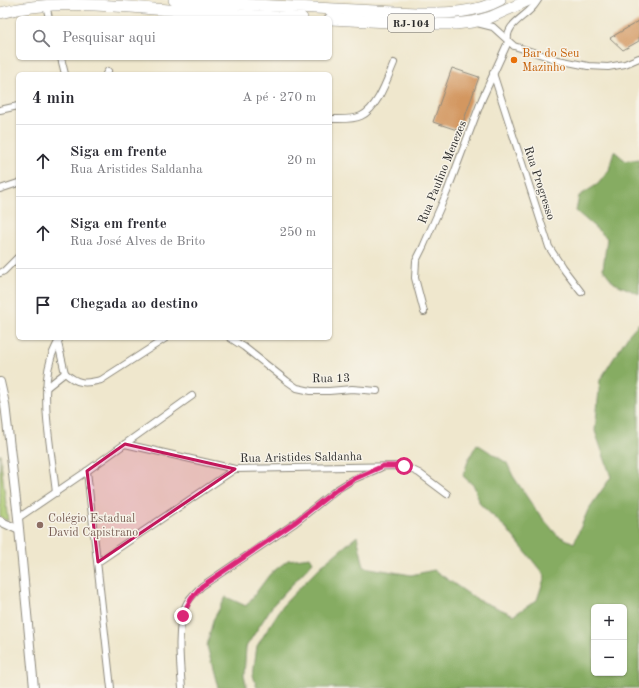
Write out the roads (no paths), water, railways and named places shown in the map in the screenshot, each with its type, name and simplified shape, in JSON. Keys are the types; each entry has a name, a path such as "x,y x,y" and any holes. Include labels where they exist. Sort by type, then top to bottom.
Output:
{"highway":[{"name":"RJ-104","path":"174,0 416,14 449,13 481,8 500,0"},
{"name":"RJ-104","path":"332,19 455,24 473,22 507,11 529,0"},
{"path":"0,13 46,5 88,4 271,16"}],"street":[{"path":"258,5 268,0"},
{"name":"Rua Paulino Menezes","path":"424,312 415,278 416,261 447,192 493,73 508,42 507,37 512,25 538,0"},
{"path":"46,5 49,16"},
{"path":"473,22 493,27 508,42 518,48 551,58 588,66 608,67 625,64 639,58"},
{"path":"61,60 64,72"},
{"path":"332,119 360,116 370,110 378,98 394,63"},
{"name":"Rua Progresso","path":"493,73 549,247 581,292"},
{"path":"0,110 16,106"},
{"path":"0,189 16,184"},
{"path":"0,273 16,259"},
{"path":"59,340 65,373 73,380 82,383 91,383 101,380 163,340"},
{"path":"56,493 46,403 46,388 51,358 59,340"},
{"name":"Rua 13","path":"233,340 297,388 311,391 352,389 377,391"},
{"path":"46,388 65,373"},
{"path":"0,382 5,404 18,518 34,688"},
{"path":"18,518 87,472 192,396"},
{"name":"Rua Aristides Saldanha","path":"125,444 235,469 404,466 419,473 447,494"},
{"path":"182,688 180,638 186,605 193,595 202,586 294,523 336,490 354,479 383,466"},
{"path":"98,562 235,469"},
{"path":"87,472 111,688"},
{"path":"0,521 19,530"}],"place":[{"name":"Bar do Seu Mazinho","path":"514,60"},
{"name":"Colégio Estadual David Capistrano","path":"40,525"}]}
